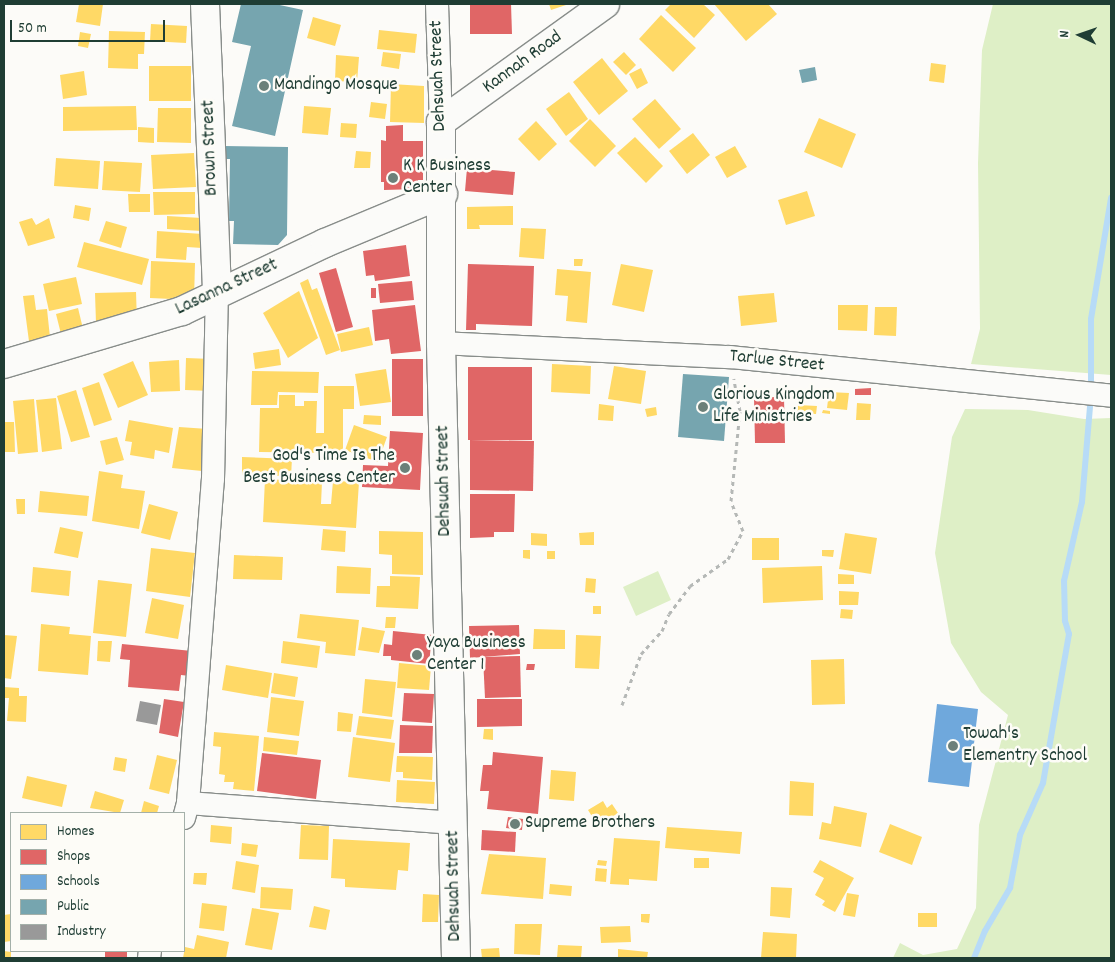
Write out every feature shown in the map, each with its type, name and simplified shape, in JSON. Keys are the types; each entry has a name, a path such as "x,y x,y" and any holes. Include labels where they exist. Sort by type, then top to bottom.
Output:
{"street":[{"name":"Brown Street","path":"205,4 218,291"},
{"name":"Dehsuah Street","path":"437,4 442,122 441,343 456,958"},
{"name":"Kannah Road","path":"442,122 604,4"},
{"name":"Lasanna Street","path":"4,364 150,322 203,301 218,291 442,194"},
{"path":"218,291 213,479 186,810 454,823"},
{"name":"Tarlue Street","path":"441,343 730,356 1111,396"}],"path":[{"path":"622,705 642,654 662,631 669,614 690,586 728,559 743,530 731,501 740,412 730,356"}],"green space":[{"path":"993,4 1111,4 1111,375 971,364 980,329 978,163 982,50"},
{"path":"965,409 1028,410 1084,419 1111,418 1111,958 893,958 900,943 923,955 957,949 976,908 979,825 1008,715 981,692 951,643 935,553 952,437"},
{"path":"658,571 671,600 636,616 623,587"}],"building: Homes":[{"path":"79,4 103,4 100,26 76,22"},
{"path":"549,4 569,4 551,10"},
{"path":"671,4 703,4 715,15 694,38 665,10"},
{"path":"714,4 768,4 777,14 746,41"},
{"path":"661,15 696,48 673,72 639,39"},
{"path":"313,17 341,25 335,46 307,38"},
{"path":"151,24 187,26 186,43 150,41"},
{"path":"379,30 417,34 415,53 377,49"},
{"path":"109,31 145,32 144,54 138,54 138,69 108,68"},
{"path":"80,32 91,34 88,48 78,46"},
{"path":"383,52 401,54 399,69 381,66"},
{"path":"624,52 636,65 626,75 613,62"},
{"path":"336,55 359,57 357,82 335,81"},
{"path":"602,58 628,91 599,115 573,82"},
{"path":"931,63 946,65 944,83 929,81"},
{"path":"149,66 191,66 191,101 149,101"},
{"path":"641,68 648,83 637,89 629,74"},
{"path":"84,71 87,95 63,99 60,75"},
{"path":"391,84 424,86 424,123 390,122"},
{"path":"569,92 588,119 566,136 546,109"},
{"path":"655,99 681,129 659,149 632,119"},
{"path":"371,102 387,104 385,119 369,117"},
{"path":"136,106 137,130 63,131 63,107"},
{"path":"304,106 331,108 328,135 302,133"},
{"path":"158,108 191,108 191,143 157,142"},
{"path":"819,118 856,134 842,168 804,152"},
{"path":"590,119 616,146 595,167 569,141"},
{"path":"536,121 557,144 539,161 518,139"},
{"path":"341,123 357,124 356,138 340,137"},
{"path":"138,127 154,128 154,143 138,142"},
{"path":"693,133 710,155 687,174 669,151"},
{"path":"635,137 663,166 646,183 617,153"},
{"path":"735,146 747,167 727,178 715,157"},
{"path":"356,151 371,152 370,168 354,168"},
{"path":"194,153 196,187 153,189 151,155"},
{"path":"56,158 100,161 98,189 54,186"},
{"path":"104,161 142,163 140,192 102,190"},
{"path":"807,191 815,216 786,225 778,200"},
{"path":"153,192 195,192 195,214 154,215"},
{"path":"128,194 150,194 150,212 129,212"},
{"path":"75,205 91,208 89,221 73,218"},
{"path":"513,206 513,225 479,225 480,229 467,229 467,207"},
{"path":"167,216 202,218 202,231 167,229"},
{"path":"32,218 36,225 49,218 55,238 28,246 19,222"},
{"path":"106,221 127,227 121,248 99,241"},
{"path":"521,228 546,229 544,259 519,257"},
{"path":"157,231 203,234 202,248 187,247 186,260 156,258"},
{"path":"84,242 149,259 142,285 77,267"},
{"path":"574,259 583,259 582,266 574,266"},
{"path":"151,261 195,263 194,300 150,298"},
{"path":"621,264 653,270 644,312 612,305"},
{"path":"557,269 591,272 587,323 566,321 568,296 555,295"},
{"path":"76,277 82,304 49,311 43,284"},
{"path":"308,279 312,290 317,288 340,350 326,355 300,283"},
{"path":"299,291 318,338 288,358 263,313"},
{"path":"136,292 137,322 96,323 95,293"},
{"path":"774,293 777,322 741,326 738,296"},
{"path":"34,295 36,310 47,309 51,347 30,349 23,296"},
{"path":"838,305 868,305 867,331 838,330"},
{"path":"875,307 897,307 896,336 874,335"},
{"path":"78,308 85,337 63,342 56,314"},
{"path":"369,327 373,345 341,352 337,334"},
{"path":"279,349 281,365 255,369 253,353"},
{"path":"186,358 212,359 211,391 185,390"},
{"path":"179,360 180,391 151,392 149,362"},
{"path":"133,361 148,395 118,408 103,374"},
{"path":"552,364 591,366 590,394 551,392"},
{"path":"614,366 646,371 641,404 608,399"},
{"path":"386,369 391,402 360,406 355,374"},
{"path":"252,371 319,372 318,393 278,392 277,405 251,405"},
{"path":"99,382 112,420 94,426 82,388"},
{"path":"324,386 354,386 354,409 343,409 343,453 259,452 260,408 279,408 279,395 295,395 295,406 304,406 304,401 317,401 316,433 324,433"},
{"path":"76,390 90,437 71,442 57,396"},
{"path":"829,392 849,393 847,410 827,408"},
{"path":"56,398 62,449 42,452 36,400"},
{"path":"34,399 38,452 18,454 13,401"},
{"path":"857,403 871,404 870,420 856,420"},
{"path":"599,404 614,406 613,421 598,420"},
{"path":"798,405 817,406 816,414 797,413"},
{"path":"656,407 657,415 647,417 645,409"},
{"path":"823,410 830,411 830,414 822,413"},
{"path":"364,415 381,416 381,425 363,424"},
{"path":"129,420 173,428 169,453 155,450 154,459 130,455 132,442 125,441"},
{"path":"4,422 14,422 15,452 4,452"},
{"path":"354,425 387,437 378,462 345,450"},
{"path":"179,427 208,429 202,471 172,468"},
{"path":"117,437 124,460 106,465 100,441"},
{"path":"242,457 292,459 291,476 242,475"},
{"path":"99,471 123,475 121,488 145,491 139,529 92,521"},
{"path":"265,479 322,482 321,504 331,504 333,481 359,482 356,528 263,522"},
{"path":"40,491 89,496 87,516 38,512"},
{"path":"16,499 25,499 25,514 17,514"},
{"path":"149,504 178,512 170,540 141,533"},
{"path":"60,527 83,532 78,558 54,553"},
{"path":"323,529 346,531 345,552 321,550"},
{"path":"379,531 423,532 423,575 392,574 392,555 379,554"},
{"path":"594,532 594,545 580,545 579,533"},
{"path":"531,533 547,534 547,546 531,545"},
{"path":"845,533 877,538 871,574 839,569"},
{"path":"752,538 779,538 779,560 752,560"},
{"path":"151,548 195,553 190,597 146,591"},
{"path":"523,550 530,550 530,559 523,558"},
{"path":"822,550 834,550 833,557 822,556"},
{"path":"547,551 555,551 555,559 547,559"},
{"path":"234,555 283,557 282,580 233,579"},
{"path":"337,566 371,568 370,594 336,593"},
{"path":"822,566 823,600 763,603 762,568"},
{"path":"33,567 71,571 69,596 31,592"},
{"path":"838,574 854,575 854,584 838,584"},
{"path":"390,576 420,577 418,609 376,607 377,586 390,586"},
{"path":"586,578 596,579 595,593 585,592"},
{"path":"98,580 132,584 126,637 93,633"},
{"path":"839,591 859,592 858,605 839,605"},
{"path":"152,598 184,605 178,639 145,633"},
{"path":"593,606 601,606 601,614 593,614"},
{"path":"841,609 853,610 852,619 840,618"},
{"path":"300,614 359,620 355,656 325,653 326,642 297,638"},
{"path":"386,617 396,617 395,628 385,628"},
{"path":"41,624 70,627 69,634 91,636 88,675 38,671"},
{"path":"362,627 385,631 379,653 358,650"},
{"path":"534,629 565,630 565,649 533,649"},
{"path":"4,635 17,636 11,679 4,678"},
{"path":"576,635 601,636 599,669 575,668"},
{"path":"98,641 112,641 110,662 97,661"},
{"path":"283,641 320,646 317,668 281,663"},
{"path":"844,659 845,704 812,705 811,660"},
{"path":"399,663 431,666 429,690 397,688"},
{"path":"226,665 272,673 268,698 222,690"},
{"path":"274,673 298,677 295,697 271,693"},
{"path":"365,679 396,682 392,717 362,713"},
{"path":"4,687 19,688 19,696 27,696 26,722 7,721 9,698 4,698"},
{"path":"271,697 304,701 299,736 267,732"},
{"path":"338,712 353,714 351,732 337,731"},
{"path":"359,716 394,720 391,739 356,735"},
{"path":"484,729 493,729 493,740 483,739"},
{"path":"214,732 259,736 254,791 233,789 234,782 224,782 225,775 219,774 221,747 213,746"},
{"path":"264,737 299,741 297,755 263,751"},
{"path":"353,737 395,743 390,782 348,777"},
{"path":"157,755 177,760 169,794 149,789"},
{"path":"397,756 433,757 432,780 403,778 403,772 396,772"},
{"path":"115,757 127,759 125,772 113,770"},
{"path":"551,770 576,772 574,801 549,799"},
{"path":"27,776 67,785 62,807 22,798"},
{"path":"397,780 435,782 434,804 396,802"},
{"path":"790,781 814,783 813,816 789,815"},
{"path":"95,791 124,800 120,812 90,808"},
{"path":"144,801 159,806 157,812 141,812"},
{"path":"603,801 607,808 612,804 618,813 598,826 588,810"},
{"path":"834,806 867,813 861,847 819,839 822,822 831,824"},
{"path":"890,824 922,837 912,865 879,852"},
{"path":"211,825 232,827 231,844 210,842"},
{"path":"301,825 329,826 328,860 299,859"},
{"path":"667,827 742,832 740,854 665,848"},
{"path":"614,838 660,841 657,881 629,879 629,885 610,884"},
{"path":"333,839 410,843 408,871 398,870 396,890 345,887 345,879 331,878"},
{"path":"242,843 258,845 256,857 241,855"},
{"path":"489,854 546,858 543,899 481,894"},
{"path":"694,858 709,858 709,868 694,868"},
{"path":"598,860 607,861 606,866 597,865"},
{"path":"820,860 854,878 835,912 822,905 825,901 815,895 824,878 813,872"},
{"path":"236,861 259,865 255,893 232,889"},
{"path":"596,868 607,869 606,882 595,881"},
{"path":"194,873 207,873 206,885 193,884"},
{"path":"550,884 572,886 571,896 549,894"},
{"path":"261,887 293,889 291,910 260,908"},
{"path":"771,887 792,888 790,918 770,916"},
{"path":"847,893 859,895 855,917 843,915"},
{"path":"423,894 439,895 438,922 422,922"},
{"path":"202,903 227,906 224,931 199,928"},
{"path":"314,906 330,910 326,930 309,927"},
{"path":"252,908 279,913 272,950 245,945"},
{"path":"918,913 937,913 937,927 918,927"},
{"path":"10,914 10,941 4,942 4,915"},
{"path":"641,914 650,914 649,923 641,922"},
{"path":"515,924 542,924 540,955 514,954"},
{"path":"630,926 631,942 601,943 600,927"},
{"path":"763,932 797,934 796,958 761,958"},
{"path":"197,935 229,942 226,958 183,958 185,947 194,949"},
{"path":"558,945 582,946 581,958 557,958"},
{"path":"499,948 500,958 482,958 481,949"},
{"path":"618,949 648,952 647,958 618,958"},
{"path":"4,951 11,952 11,958 4,958"}],"building: Shops":[{"path":"511,4 512,34 470,34 470,5"},
{"path":"403,125 403,141 423,141 423,180 418,180 418,189 384,190 384,182 381,182 381,140 386,141 386,126"},
{"path":"467,168 515,172 513,195 465,191"},
{"path":"406,245 410,276 375,281 374,275 366,276 363,251"},
{"path":"468,264 534,266 532,326 476,324 476,330 466,330"},
{"path":"336,268 353,327 336,332 319,273"},
{"path":"412,281 414,300 380,303 378,284"},
{"path":"371,288 376,288 376,298 371,298"},
{"path":"415,305 421,351 391,354 389,339 375,341 372,310"},
{"path":"392,359 423,359 423,416 392,416"},
{"path":"468,367 532,367 532,440 468,440"},
{"path":"871,388 871,395 855,395 855,389"},
{"path":"754,397 784,397 785,443 755,443"},
{"path":"390,431 423,433 420,490 362,487 363,465 388,466"},
{"path":"470,440 534,441 533,491 470,490"},
{"path":"470,494 515,494 514,532 494,532 494,537 470,538"},
{"path":"519,625 520,654 470,658 469,626"},
{"path":"393,631 432,635 429,664 391,660 391,656 383,656 384,644 392,645"},
{"path":"122,644 192,651 190,676 181,675 179,691 128,687 130,660 120,659"},
{"path":"520,656 521,697 485,698 483,657"},
{"path":"527,664 535,664 534,670 526,670"},
{"path":"404,693 434,694 432,723 402,721"},
{"path":"164,699 184,702 178,737 159,733"},
{"path":"477,699 522,699 522,726 477,727"},
{"path":"400,725 433,726 432,753 399,753"},
{"path":"493,752 543,757 538,814 487,809 489,791 480,791 483,765 492,765"},
{"path":"262,753 321,760 316,799 257,791"},
{"name":"Supreme Brothers","path":"508,817 523,819 522,830 506,828"},
{"path":"482,830 516,832 515,852 481,850"},
{"path":"105,952 127,952 127,958 105,958"}],"building: Schools":[{"name":"Towah's Elementry School","path":"937,704 978,709 969,787 928,782"}],"building: Public":[{"name":"Mandingo Mosque","path":"241,4 275,4 303,10 275,136 232,126 251,46 232,42"},
{"path":"815,67 817,80 802,83 799,70"},
{"name":"Mandingo Mosque","path":"224,146 288,147 287,235 278,245 233,244 234,221 229,221 230,159 224,159"},
{"name":"Glorious Kingdom Life Ministries","path":"683,374 729,377 724,441 678,437"}],"building: Industry":[{"path":"140,701 161,705 157,725 136,721"}],"waterway":[{"path":"1091,384 1091,319 1111,198"},
{"path":"974,958 985,931 1010,888 1020,835 1043,783 1069,634 1065,621 1064,581 1082,502 1090,406"}],"place":[{"name":"Mandingo Mosque","path":"264,86"},
{"name":"K K Business Center","path":"393,178"},
{"name":"Glorious Kingdom Life Ministries","path":"703,407"},
{"name":"God's Time Is The Best Business Center","path":"405,468"},
{"name":"Yaya Business Center 1","path":"417,655"},
{"name":"Towah's Elementry School","path":"953,746"},
{"name":"Supreme Brothers","path":"515,824"}]}
